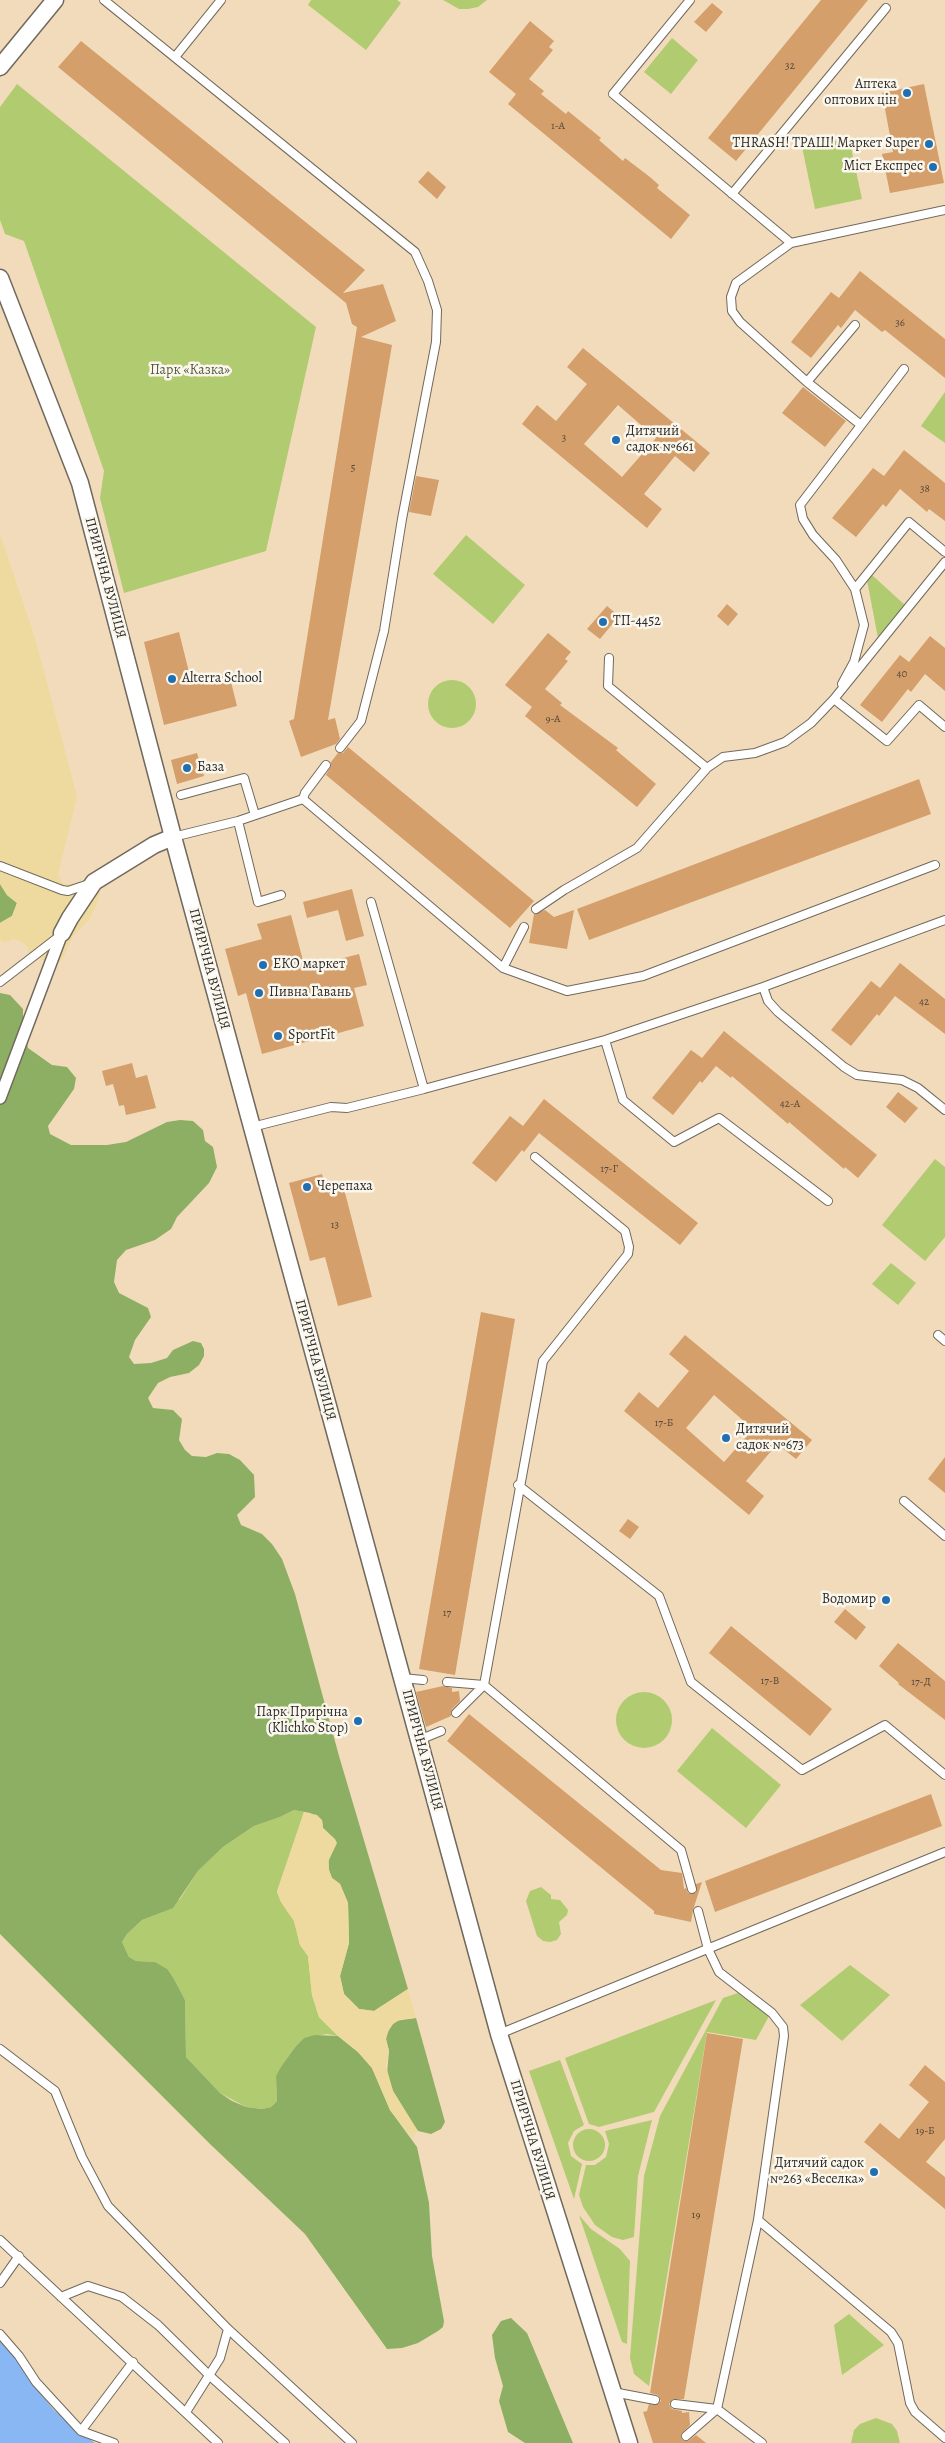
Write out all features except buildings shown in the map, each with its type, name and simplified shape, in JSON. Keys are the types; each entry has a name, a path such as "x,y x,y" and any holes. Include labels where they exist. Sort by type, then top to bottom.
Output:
{"street":[{"path":"0,67 55,0"},
{"name":"ПРИРІЧНА ВУЛИЦЯ","path":"0,278 80,483 173,837 499,2034 610,2392 629,2443"},
{"path":"0,1098 62,933 70,918 94,882 154,845 173,837"}],"lane":[{"path":"104,0 415,252 428,282 436,310 436,342 402,518 384,631 361,721 340,748"},
{"path":"175,57 221,0"},
{"path":"690,0 613,94 791,243"},
{"path":"732,194 886,8"},
{"path":"861,425 807,382 740,322 732,311 731,297 736,283 791,243 945,210"},
{"path":"807,382 855,325"},
{"path":"834,699 854,662 864,625 855,589 836,560 813,535 804,519 800,505 904,369"},
{"path":"855,589 909,522 945,552"},
{"path":"536,909 564,890 637,848 707,768 723,757 755,753 785,742 811,723 834,699 945,562"},
{"path":"609,658 608,686 707,768"},
{"path":"834,699 887,741 919,705 945,727"},
{"path":"303,799 305,793 326,765"},
{"path":"181,795 244,778 254,815"},
{"path":"173,837 238,821 303,799"},
{"path":"303,799 504,968 567,991 644,976 935,865"},
{"path":"238,821 258,902 281,895"},
{"path":"0,866 62,890 68,891 94,882"},
{"path":"371,902 424,1089"},
{"path":"252,1127 331,1107 347,1108 605,1040 763,987 945,920"},
{"path":"504,968 524,927"},
{"path":"0,982 62,933"},
{"path":"763,987 768,1001 778,1012 844,1067 857,1075 902,1080 918,1088 945,1110"},
{"path":"605,1040 623,1100 674,1142 719,1118 828,1201"},
{"path":"456,1713 484,1685 518,1485 542,1361 628,1254 629,1247 625,1231 535,1157"},
{"path":"938,1336 945,1341"},
{"path":"518,1485 659,1596 691,1682 802,1770 885,1725 945,1775"},
{"path":"904,1501 945,1536"},
{"path":"402,1678 423,1680"},
{"path":"447,1682 484,1685 681,1850 692,1889"},
{"path":"419,1740 441,1731"},
{"path":"499,2034 945,1852"},
{"path":"686,2436 717,2409 758,2220 784,2036 783,2027 772,2013 719,1972 708,1949 698,1911"},
{"path":"0,2049 55,2091 82,2157 108,2206 228,2329 352,2443"},
{"path":"758,2220 891,2332 898,2344 910,2403 915,2412 945,2438"},
{"path":"0,2240 218,2443"},
{"path":"0,2283 19,2256"},
{"path":"61,2297 88,2286 122,2297 158,2325 210,2376 285,2443"},
{"path":"186,2412 220,2358 228,2329"},
{"path":"0,2334 19,2356 36,2382 81,2431 114,2443"},
{"path":"81,2431 133,2362"},
{"path":"610,2392 655,2400"},
{"path":"675,2404 717,2409 762,2443"}],"green space":[{"path":"311,0 397,0 401,3 366,50 308,5"},
{"path":"443,0 487,0 478,7 459,9"},
{"path":"672,38 698,60 671,94 644,72"},
{"name":"Парк «Казка»","path":"17,84 316,327 266,551 124,593 100,498 104,471 24,241 5,234 0,220 0,107"},
{"path":"849,138 862,199 815,209 802,147"},
{"path":"945,392 945,443 921,426"},
{"path":"466,535 525,585 493,624 433,574"},
{"path":"872,575 906,606 878,638 867,580"},
{"path":"447,680 457,680 469,687 476,699 476,709 469,721 457,728 447,728 439,724 432,717 428,709 428,699 432,691 439,684"},
{"path":"0,884 7,895 17,903 12,916 0,923"},
{"path":"0,993 10,995 23,1009 23,1026 28,1048 52,1065 67,1067 76,1078 74,1089 48,1126 50,1134 71,1145 107,1145 126,1142 167,1122 193,1121 203,1130 205,1141 213,1147 217,1167 209,1183 177,1217 171,1229 155,1240 126,1250 117,1260 114,1282 119,1293 148,1308 151,1317 135,1340 129,1357 134,1364 151,1363 167,1358 173,1350 193,1341 201,1343 204,1349 204,1356 199,1365 189,1373 170,1377 158,1383 148,1398 153,1408 173,1410 182,1419 179,1440 185,1450 192,1456 206,1457 217,1453 229,1454 240,1460 254,1475 255,1497 237,1515 241,1525 262,1534 272,1544 282,1559 295,1594 339,1756 408,1989 374,2011 359,2009 344,1994 340,1976 349,1943 348,1903 340,1884 332,1878 329,1871 328,1833 323,1828 322,1820 310,1813 294,1810 254,1826 223,1847 198,1871 173,1908 142,1920 127,1934 122,1942 129,1957 136,1961 155,1962 167,1969 174,1979 185,2000 186,2057 220,2093 232,2101 246,2107 262,2109 271,2107 277,2101 276,2076 281,2067 304,2038 315,2035 338,2036 358,2052 372,2068 390,2110 417,2147 429,2203 432,2256 444,2321 443,2327 438,2331 418,2343 402,2348 387,2349 305,2234 210,2144 0,1934"},
{"path":"935,1159 945,1167 945,1237 925,1261 882,1225"},
{"path":"891,1263 916,1283 898,1305 872,1284"},
{"path":"644,1692 655,1694 664,1700 670,1709 672,1720 670,1731 664,1740 655,1746 644,1748 633,1746 624,1740 618,1731 616,1720 618,1709 624,1700 633,1694"},
{"path":"712,1728 781,1785 746,1828 677,1771"},
{"path":"294,1810 304,1812 277,1892 281,1902 294,1921 300,1945 308,1956 312,1995 319,2017 338,2036 327,2034 304,2038 296,2046 276,2076 277,2101 271,2107 262,2109 246,2107 220,2093 186,2057 185,2000 174,1979 155,1962 136,1961 129,1957 122,1942 127,1934 142,1920 162,1912 180,1899 198,1871 223,1847 254,1826"},
{"path":"541,1887 551,1895 551,1899 560,1900 568,1910 567,1915 559,1922 561,1934 557,1940 550,1942 543,1941 537,1936 526,1901 530,1891"},
{"path":"850,1965 890,1995 842,2041 800,2005"},
{"path":"738,1993 769,2016 756,2040 707,2032 649,2386 634,2374 630,2358 644,2176 660,2116 723,1998"},
{"path":"716,2000 654,2112 599,2127 589,2124 565,2058"},
{"path":"416,2018 445,2122 441,2129 431,2134 418,2131 414,2126 393,2091 387,2074 389,2051 386,2039 387,2033 395,2021"},
{"path":"560,2060 584,2125 574,2131 568,2143 571,2156 582,2164 574,2199 529,2071"},
{"path":"652,2120 638,2176 634,2237 623,2240 612,2237 595,2225 583,2207 579,2195 586,2165 595,2165 606,2157 609,2144 605,2131"},
{"path":"589,2129 595,2130 600,2134 604,2139 604,2151 600,2156 595,2160 589,2161 583,2160 578,2156 574,2151 573,2145 574,2139 578,2134 583,2130"},
{"path":"579,2215 591,2229 620,2249 630,2261 627,2344 622,2342"},
{"path":"849,2314 884,2345 842,2375 834,2325"},
{"path":"511,2318 527,2333 573,2443 525,2443 508,2432 499,2401 503,2386 495,2358 492,2335 501,2321"},
{"path":"876,2418 892,2424 897,2431 900,2443 851,2443 854,2430 860,2424"}],"sand":[{"path":"0,534 35,638 77,796 58,875 62,883 67,884 90,881 98,888 100,895 91,917 72,938 62,960 53,965 47,964 38,956 30,955 27,946 18,940 12,939 5,943 0,940 0,923 12,916 17,903 7,895 0,884"},
{"path":"304,1812 317,1815 322,1820 323,1828 337,1843 327,1864 332,1878 340,1884 348,1903 349,1943 340,1976 344,1994 359,2009 374,2011 408,1989 416,2018 401,2019 390,2026 386,2039 389,2051 386,2066 393,2091 418,2131 412,2138 390,2110 372,2068 358,2052 319,2017 312,1995 308,1956 300,1945 294,1921 281,1902 277,1891"}],"water":[{"path":"0,2341 14,2356 30,2381 54,2410 95,2443 0,2443"}],"place":[{"name":"Аптека оптових цін","path":"907,93"},
{"name":"THRASH! ТРАШ! Маркет Super","path":"929,144"},
{"name":"Міст Експрес","path":"933,167"},
{"name":"Дитячий садок №661","path":"616,440"},
{"name":"ТП-4452","path":"603,622"},
{"name":"Alterra School","path":"172,679"},
{"name":"База","path":"187,768"},
{"name":"ЕКО маркет","path":"263,965"},
{"name":"Пивна Гавань","path":"259,993"},
{"name":"SportFit","path":"278,1036"},
{"name":"Черепаха","path":"307,1187"},
{"name":"Дитячий садок №673","path":"726,1438"},
{"name":"Водомир","path":"886,1600"},
{"name":"Парк Прирічна (Klichko Stop)","path":"358,1721"},
{"name":"Дитячий садок №263 «Веселка»","path":"874,2172"}]}
